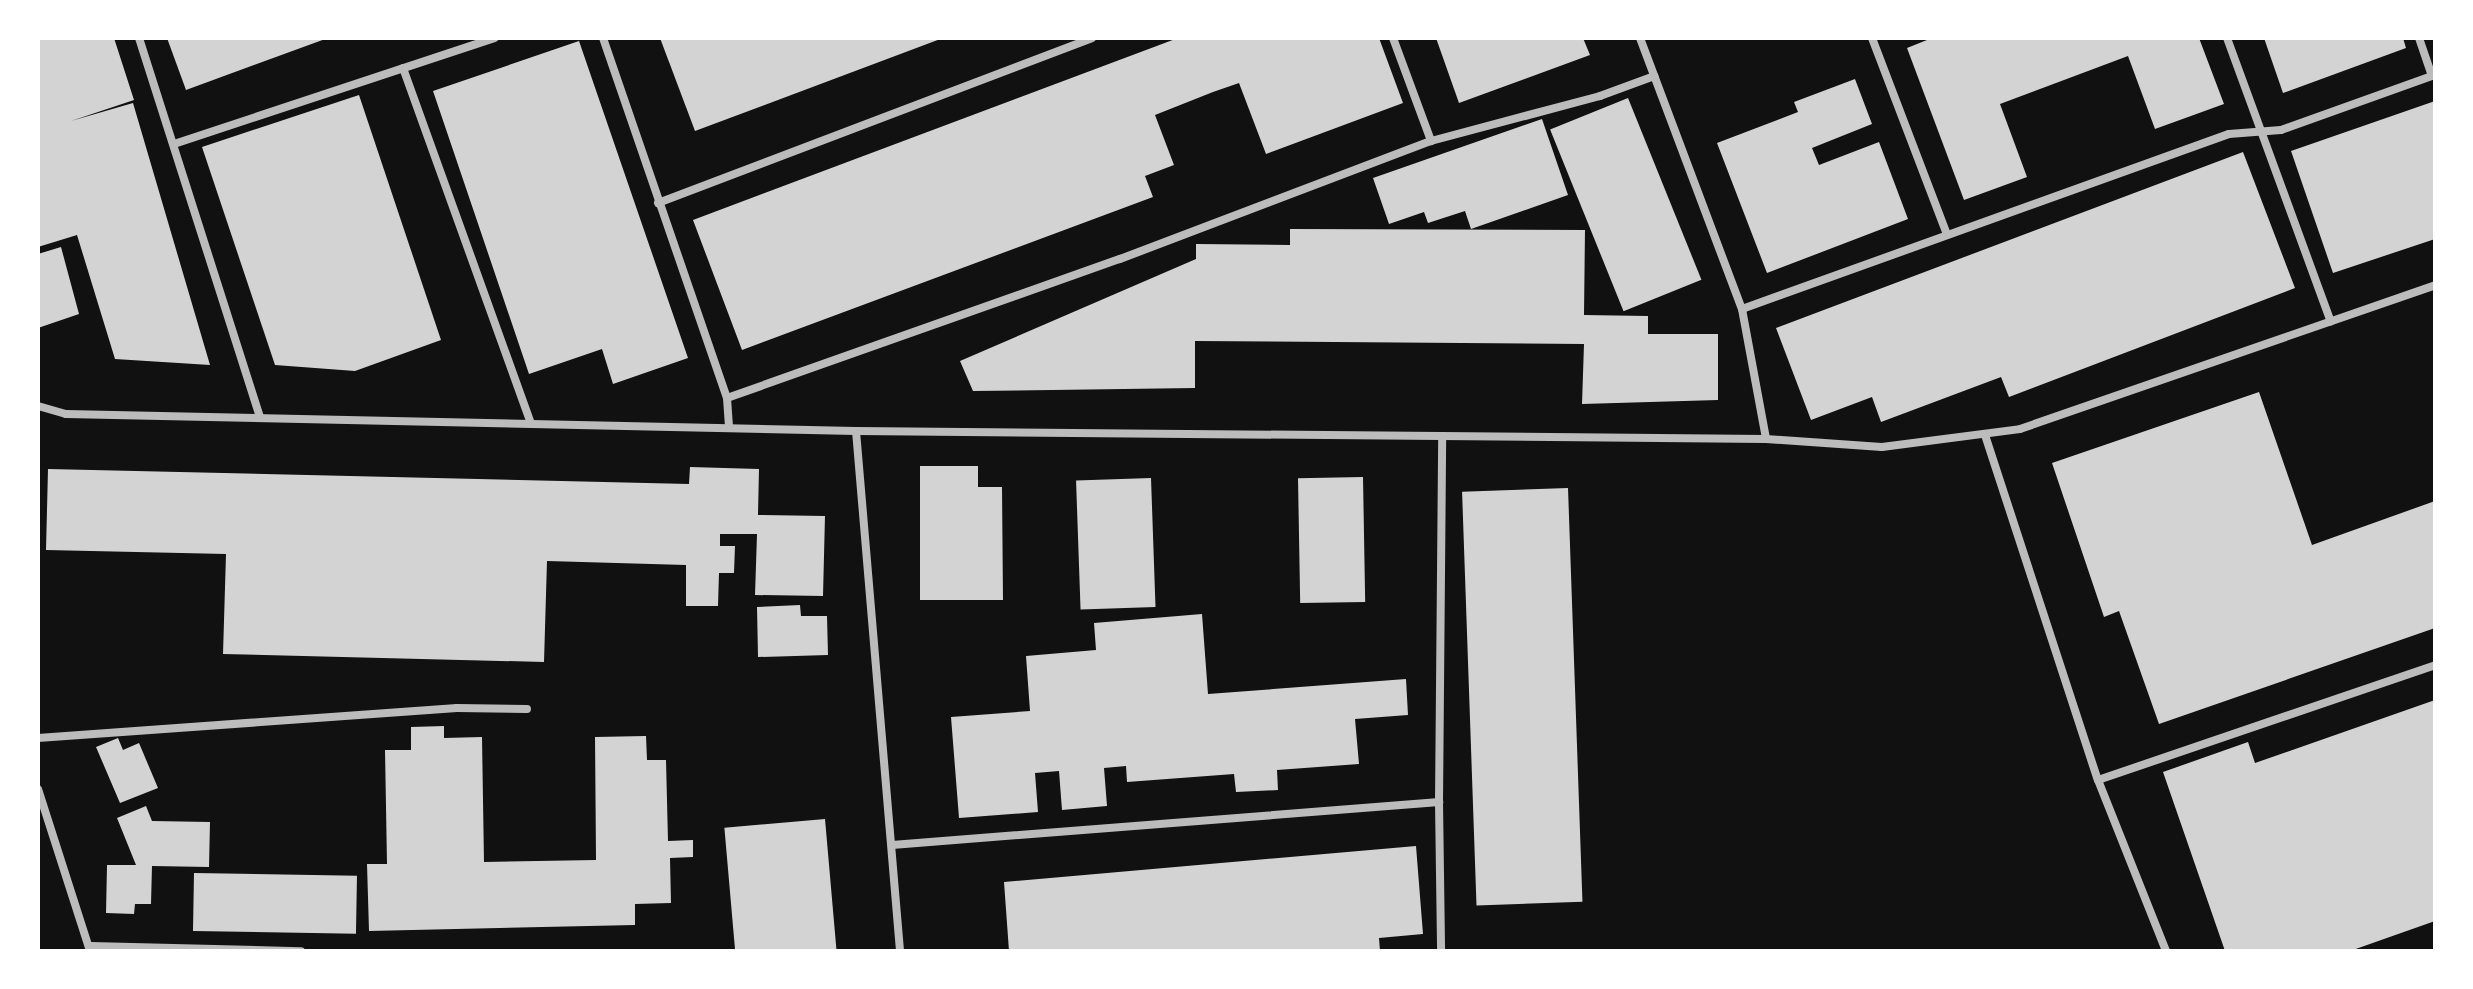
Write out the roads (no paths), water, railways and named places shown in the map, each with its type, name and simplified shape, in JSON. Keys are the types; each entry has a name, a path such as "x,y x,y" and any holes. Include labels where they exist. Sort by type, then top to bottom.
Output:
{"street":[{"path":"139,38 259,415"},
{"path":"174,144 495,38"},
{"path":"603,38 727,398 729,425"},
{"path":"658,203 1092,38"},
{"path":"1393,38 1431,141"},
{"path":"1640,38 1742,309 1766,439"},
{"path":"1884,38 1872,40 1946,232"},
{"path":"2227,38 2331,322"},
{"path":"1742,309 1946,232 2258,128 2281,130 2434,75 2419,38"},
{"path":"403,68 530,421"},
{"path":"727,398 1120,259 1431,141 1600,96 1654,76"},
{"path":"38,406 66,414 729,425 856,431 1766,439 1882,447 1985,435 2064,416 2435,285"},
{"path":"856,431 900,951"},
{"path":"1985,435 2098,780 2166,951"},
{"path":"1441,951 1442,438"},
{"path":"2098,780 2435,665"},
{"path":"38,738 457,708 527,709"},
{"path":"38,789 91,948 301,951"},
{"path":"892,845 1439,802"}]}
